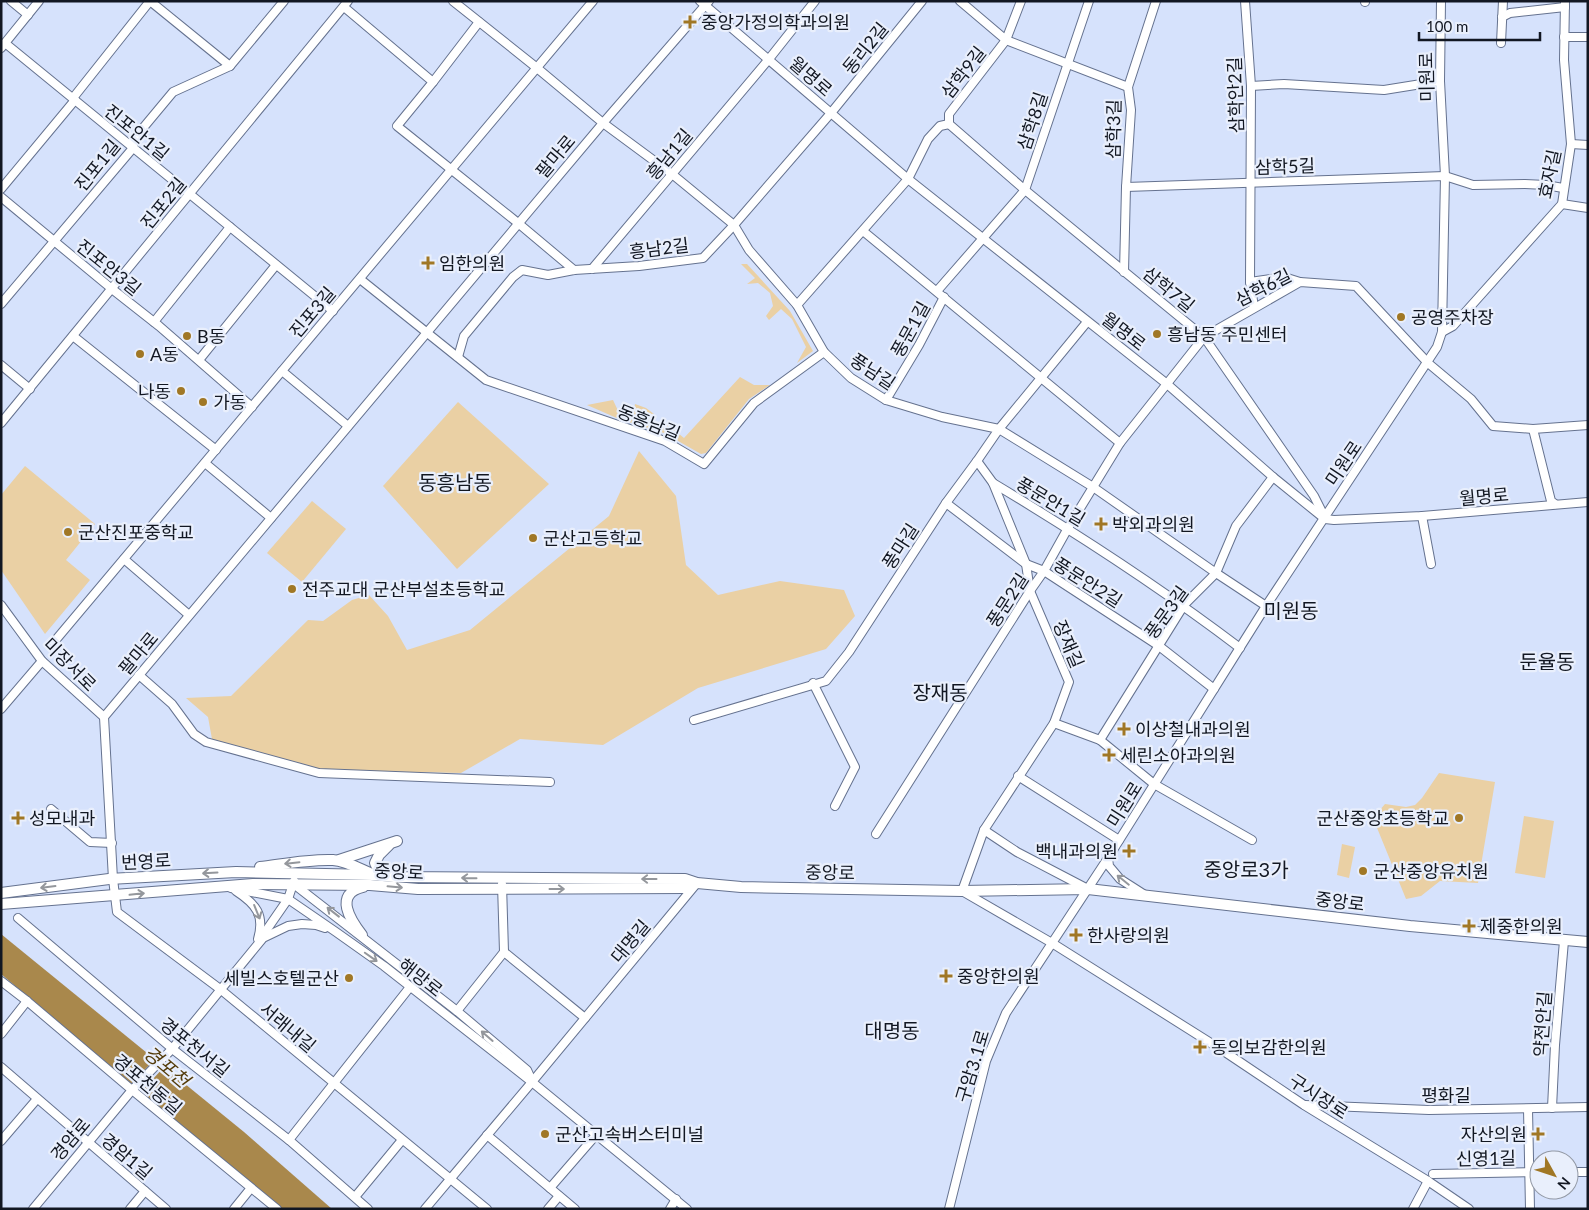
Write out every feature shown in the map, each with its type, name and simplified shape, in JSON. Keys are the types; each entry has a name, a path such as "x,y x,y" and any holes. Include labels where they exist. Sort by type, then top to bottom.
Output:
{"main road":[{"path":"236,872 292,862 344,859 397,841 382,851 376,858 375,863 379,871 394,877"},
{"path":"334,860 373,874"},
{"name":"번영로","path":"1,893 113,879 236,872 294,873"},
{"name":"중앙로","path":"294,873 373,874 502,884"},
{"name":"중앙로","path":"294,884 370,885 418,889 502,884 685,879 698,884 741,887 962,891 1088,889 1410,926 1588,942"},
{"name":"번영로","path":"1,904 228,888 253,884 294,884"},
{"path":"362,935 348,916 347,903 358,888 370,885"}],"street":[{"path":"11,1 28,15"},
{"path":"3,45 39,1"},
{"path":"1,189 150,1 230,66"},
{"name":"진포1길","path":"1,304 133,148 133,140 173,92 230,66 284,1"},
{"name":"풍남길","path":"453,1 603,123 672,174 734,225 749,250 797,305 824,352 851,378 886,400 942,416 999,428 1093,487 1216,574 1266,606"},
{"name":"진포3길","path":"54,642 593,1"},
{"name":"흥남1길","path":"592,269 769,59 815,1"},
{"name":"동리2길","path":"831,113 922,1"},
{"name":"삼학3길","path":"960,1 1006,40 1128,87 1130,110 1124,272"},
{"name":"삼학9길","path":"797,305 908,179 928,139 940,126 949,124 949,114 1006,40 1021,1"},
{"name":"삼학8길","path":"984,238 1024,190 1089,1"},
{"path":"1128,87 1156,1"},
{"name":"삼학안2길","path":"1245,1 1251,86 1250,282 1254,307"},
{"name":"미원로","path":"1088,889 1266,606 1437,347 1442,332 1445,176 1440,81 1441,1"},
{"path":"1501,43 1503,1"},
{"name":"월명로","path":"704,3 908,179 1166,384 1273,477 1325,518 1334,520 1422,516 1588,502"},
{"name":"팔마로","path":"104,717 704,3"},
{"path":"346,4 433,82"},
{"name":"진포2길","path":"1,423 346,4"},
{"name":"효자길","path":"1442,332 1453,326 1562,204 1571,144 1564,60 1565,4 1502,17"},
{"path":"478,22 397,126 574,270"},
{"path":"1564,36 1588,37"},
{"name":"진포안1길","path":"3,45 74,99 333,311"},
{"path":"1251,86 1284,84 1384,90 1440,81"},
{"name":"흥남2길","path":"458,357 464,336 513,277 522,270 548,275 574,270 639,266 702,258 734,225 831,113"},
{"name":"삼학7길","path":"949,124 1024,190 1204,337 1314,496 1325,518"},
{"path":"1571,144 1588,145"},
{"name":"삼학5길","path":"1126,188 1445,176 1473,185 1525,184 1563,188"},
{"name":"진포안3길","path":"1,198 112,290 154,322 252,407"},
{"path":"1562,204 1588,208"},
{"path":"154,322 230,227"},
{"path":"863,231 1120,443"},
{"name":"풍문1길","path":"937,291 984,238"},
{"path":"199,360 276,265"},
{"path":"1250,282 1284,277 1300,282"},
{"path":"360,279 427,332"},
{"name":"삼학6길","path":"1166,384 1204,337 1300,282 1356,286 1428,363 1471,399 1493,426 1533,429 1588,425"},
{"name":"풍문1길","path":"886,400 919,346 944,297"},
{"name":"풍마길","path":"694,720 826,681 849,652 946,503 999,428 1087,322"},
{"name":"동흥남길","path":"427,332 486,380 665,441 704,464 754,403 824,352"},
{"path":"73,336 216,450"},
{"path":"1,365 30,389"},
{"path":"282,371 348,426"},
{"name":"풍문2길","path":"876,834 1044,571 1120,443 1166,384"},
{"path":"1533,429 1551,500 1555,504"},
{"name":"장재길","path":"962,891 984,830 1054,723 1069,682 1030,591 1026,564 993,483 977,461"},
{"path":"205,463 271,518"},
{"name":"풍문3길","path":"1100,740 1184,606 1216,574 1236,526 1273,477"},
{"name":"풍문안1길","path":"993,483 1068,528 1184,606 1240,648"},
{"name":"풍문안2길","path":"946,503 1026,564 1044,571 1159,646 1214,689"},
{"path":"1422,516 1431,564"},
{"path":"124,559 189,615"},
{"name":"미장서로","path":"1,605 42,661 104,717"},
{"path":"1,709 42,661"},
{"path":"139,675 172,704 194,734 206,742 319,773 550,782"},
{"path":"813,684 855,767 835,806"},
{"path":"104,717 114,896"},
{"path":"1054,723 1100,740 1154,784 1252,840"},
{"path":"1018,776 1119,840"},
{"path":"51,810 90,842 112,843"},
{"name":"중앙로","path":"984,830 1016,852 1088,889"},
{"path":"1108,858 1109,866 1120,879 1146,896"},
{"path":"256,946 288,899 294,884 294,873"},
{"name":"해망로","path":"294,884 362,935 457,1011 527,1070 532,1082"},
{"path":"502,884 504,952 585,1018"},
{"name":"대명길","path":"532,1082 698,884"},
{"path":"228,888 288,899"},
{"path":"228,888 249,899 260,916 260,931 256,946"},
{"name":"구암3.1로","path":"949,1209 986,1061 1006,1013 1088,889"},
{"name":"중앙로","path":"962,891 1052,943"},
{"name":"서래내길","path":"114,896 117,912 220,990 487,1209"},
{"name":"해망로","path":"288,899 410,987 532,1082 687,1209"},
{"name":"경포천서길","path":"18,918 172,1049 289,1140 368,1209"},
{"path":"172,1049 263,938 288,926 302,924 316,925 336,932"},
{"name":"약전안길","path":"1552,1108 1555,1045 1564,941"},
{"name":"구시장로","path":"1052,943 1225,1052 1304,1105 1428,1181 1468,1209"},
{"name":"해망로","path":"457,1011 504,952"},
{"name":"경포천동길","path":"1,981 276,1209"},
{"path":"289,1140 410,987"},
{"path":"1,1034 27,1001"},
{"name":"경암로","path":"33,1209 132,1090 172,1049"},
{"name":"경암1길","path":"1,1068 166,1209"},
{"path":"425,1209 532,1082"},
{"path":"1,1141 37,1099"},
{"name":"평화길","path":"1304,1105 1429,1110 1588,1107"},
{"path":"1528,1109 1529,1173"},
{"path":"487,1135 575,1209"},
{"path":"550,1188 596,1135"},
{"path":"355,1196 402,1140"},
{"name":"신영1길","path":"1433,1174 1529,1173"},
{"path":"1413,1209 1428,1181"},
{"path":"234,1209 251,1188"},
{"path":"130,1209 145,1191"},
{"path":"548,1209 559,1196"},
{"path":"670,1209 676,1200"}],"shaded area":[{"path":"741,264 747,264 790,311 813,351 797,363 806,347 792,319 781,309 769,320 766,316 773,306 770,293 758,283 747,284 755,278"},
{"path":"740,377 754,385 770,385 749,399 706,453 701,454 664,433 619,419 587,405 613,400 621,417 661,426 667,424 684,438"},
{"path":"458,402 549,484 457,569 383,486"},
{"path":"635,404 646,408 654,414 648,421 633,416"},
{"path":"639,451 676,496 686,565 718,595 780,581 844,590 855,616 826,649 698,688 603,745 520,739 461,773 315,770 212,739 208,717 186,698 231,696 308,620 323,621 352,600 369,595 388,616 407,650 470,630 609,516"},
{"path":"25,466 95,524 66,560 90,580 45,634 1,570 1,495"},
{"path":"312,501 346,529 302,582 267,553"},
{"path":"1439,773 1495,782 1478,883 1440,881 1421,896 1406,899 1373,818 1385,804 1406,807 1415,805"},
{"path":"1524,816 1554,821 1545,878 1515,873"},
{"path":"1342,844 1355,847 1349,878 1337,875"},
{"path":"1,934 244,1132 332,1209 282,1209 132,1085 1,974"}],"pier":[{"path":"156,1058 165,1066 139,1094 129,1086"}],"place":[{"name":"중앙가정의학과의원","path":"690,22"},
{"name":"임한의원","path":"428,263"},
{"name":"공영주차장","path":"1401,317"},
{"name":"흥남동 주민센터","path":"1157,334"},
{"name":"B동","path":"187,336"},
{"name":"A동","path":"140,354"},
{"name":"나동","path":"181,391"},
{"name":"가동","path":"203,402"},
{"name":"박외과의원","path":"1101,524"},
{"name":"군산진포중학교","path":"68,532"},
{"name":"군산고등학교","path":"533,538"},
{"name":"전주교대 군산부설초등학교","path":"292,589"},
{"name":"이상철내과의원","path":"1124,729"},
{"name":"세린소아과의원","path":"1109,755"},
{"name":"성모내과","path":"18,818"},
{"name":"군산중앙초등학교","path":"1459,818"},
{"name":"백내과의원","path":"1129,851"},
{"name":"군산중앙유치원","path":"1363,871"},
{"name":"제중한의원","path":"1469,926"},
{"name":"한사랑의원","path":"1076,935"},
{"name":"중앙한의원","path":"946,976"},
{"name":"세빌스호텔군산","path":"349,978"},
{"name":"동의보감한의원","path":"1200,1047"},
{"name":"군산고속버스터미널","path":"545,1134"},
{"name":"자산의원","path":"1538,1134"}],"district":[{"name":"동흥남동","path":"455,482"},
{"name":"미원동","path":"1291,610"},
{"name":"둔율동","path":"1547,661"},
{"name":"장재동","path":"940,692"},
{"name":"중앙로3가","path":"1246,869"},
{"name":"대명동","path":"892,1030"}],"water label":[{"name":"경포천","path":"167,1066"}]}
